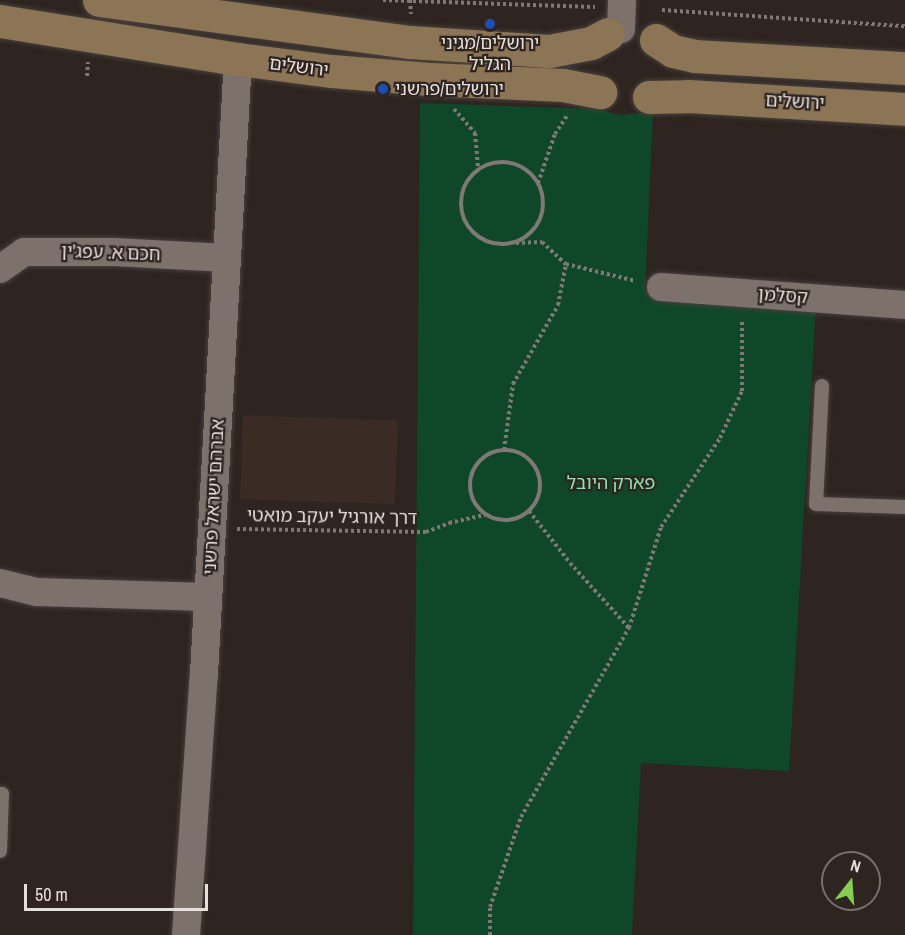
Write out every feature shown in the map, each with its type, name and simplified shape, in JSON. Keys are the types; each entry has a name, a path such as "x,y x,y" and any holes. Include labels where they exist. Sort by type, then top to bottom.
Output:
{"street":[{"name":"ירושלים","path":"99,0 410,42 549,51 591,43 617,21"},
{"name":"ירושלים","path":"0,21 238,59 429,79 593,90"},
{"path":"656,40 666,59 666,70 657,90 649,98 633,104 622,103 593,90 592,54 598,43 617,21 646,32 673,51 694,56 905,68"},
{"name":"אברהם ישראל פרשני","path":"186,935 213,529 238,59"},
{"name":"ירושלים","path":"649,98 688,96 905,109"},
{"name":"חכם א. עפג'ין","path":"0,269 24,252 114,252 227,258"},
{"name":"קסלמן","path":"661,287 905,305"},
{"path":"0,583 37,592 208,597"}],"lane":[{"path":"822,386 816,504 905,507"},
{"path":"0,794 3,794 0,850"}],"path":[{"path":"429,79 475,133 478,169"},
{"path":"538,183 555,134 593,90"},
{"path":"512,243 524,238 538,224 543,196 538,183 531,174 513,163 491,163 478,169 463,189 460,203 463,217 470,230 481,239 497,243 512,243 542,242 566,264 661,287"},
{"path":"504,450 513,384 558,305 566,264"},
{"path":"490,935 490,907 521,817 629,628 661,527 720,438 742,391 743,293"},
{"path":"504,450 527,458 540,478 537,502 529,511 508,521 485,515 471,498 471,475 483,457 504,450"},
{"path":"529,511 570,563 629,628"},
{"name":"דרך אורגיל יעקב מואטי","path":"213,529 426,532 450,523 485,515"}],"shaded area":[{"path":"243,415 398,420 395,504 240,499"}],"green space":[{"name":"פארק היובל","path":"420,103 596,109 620,115 653,112 645,292 816,304 789,771 641,763 632,935 413,935"}],"place":[{"name":"ירושלים/מגיני הגליל","path":"490,24"},
{"name":"ירושלים/פרשני","path":"383,89"}]}
